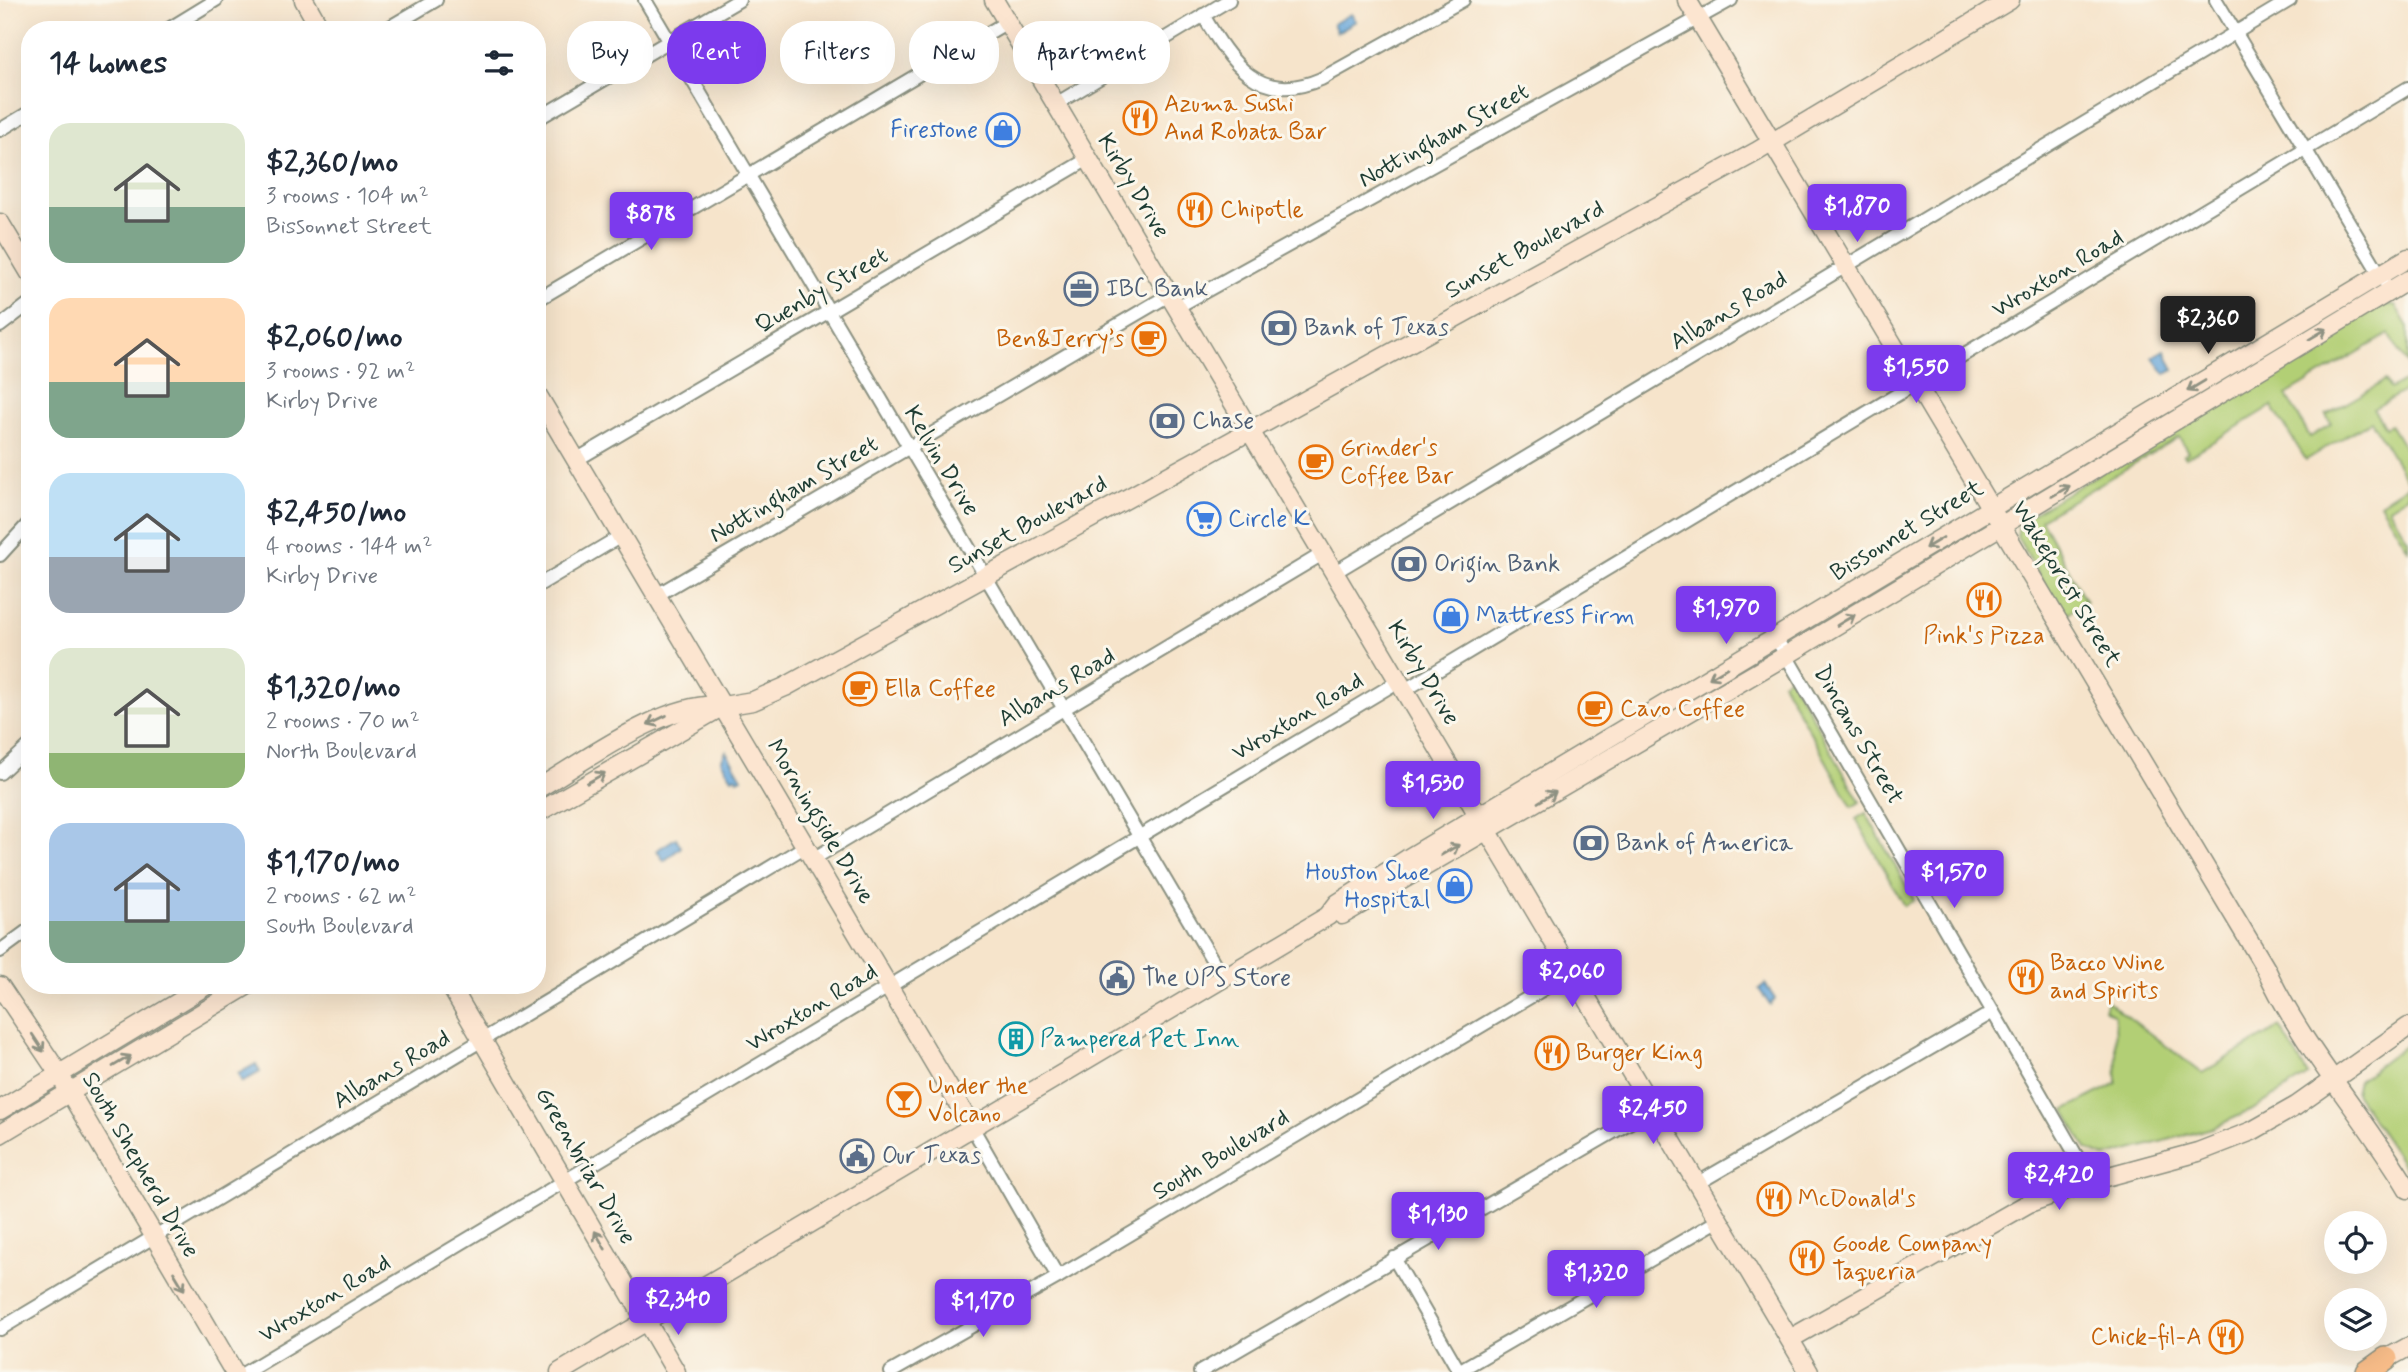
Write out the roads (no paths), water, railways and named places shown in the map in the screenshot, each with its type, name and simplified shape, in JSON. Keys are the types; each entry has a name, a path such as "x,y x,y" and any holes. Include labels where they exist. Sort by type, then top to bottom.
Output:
{"main road":[{"path":"304,0 316,21"},
{"name":"Kirby Drive","path":"994,0 1810,1372"},
{"name":"Wakeforest Street","path":"1687,0 1919,383 2266,970 2283,1006 2332,1082 2375,1134 2408,1189"},
{"name":"Sunset Boulevard","path":"546,784 659,718 694,705 723,706 753,701 785,687 1774,141 2010,0"},
{"path":"0,223 21,257"},
{"name":"Bissonnet Street","path":"560,1372 1328,916 1338,903 1483,823 1651,736 2003,526 2385,283 2408,258"},
{"name":"Bissonnet Street","path":"1483,823 1641,719 1993,508 2385,283 2408,279"},
{"name":"Morningside Drive","path":"546,409 972,1127"},
{"name":"Sunset Boulevard","path":"546,808 723,706"},
{"path":"1641,719 1651,736"},
{"name":"South Shepherd Drive","path":"0,986 70,1092 234,1372"},
{"path":"0,1110 192,994"},
{"path":"0,1134 233,994"},
{"name":"Greenbriar Drive","path":"455,994 676,1372"},
{"path":"1790,1339 2015,1210 2091,1181 2175,1159 2237,1138 2283,1115 2408,1027"},
{"path":"2363,1372 2408,1347"}],"street":[{"path":"182,21 216,0"},
{"path":"401,21 436,0"},
{"name":"Kelvin Drive","path":"645,0 667,38"},
{"path":"703,21 739,0"},
{"path":"1056,104 1229,0"},
{"path":"1203,15 1225,52 1242,72 1268,84 1297,87 1321,79 1463,0"},
{"name":"Nottingham Street","path":"657,595 909,447 1173,301 1731,0"},
{"path":"2216,0 2385,283"},
{"name":"Albans Road","path":"1335,572 2290,0"},
{"path":"546,294 1007,22"},
{"path":"546,114 667,42"},
{"name":"Kelvin Drive","path":"694,84 1223,978"},
{"name":"Wroxton Road","path":"246,1372 565,1179 1140,838 1152,828 1402,686 1919,383 2408,88"},
{"path":"0,130 21,117"},
{"name":"Quenby Street","path":"576,460 1088,159"},
{"path":"0,326 21,310"},
{"path":"1,552 21,531"},
{"path":"546,581 621,536"},
{"name":"Albans Road","path":"0,1329 483,1040 1063,708 1324,554"},
{"name":"Dincans Street","path":"1776,638 2091,1181"},
{"path":"0,773 21,753"},
{"path":"0,951 21,936"},
{"name":"South Boulevard","path":"891,1372 1058,1277 1572,972"},
{"path":"1698,1183 1993,1012"},
{"path":"1200,1372 1653,1109"},
{"name":"Morningside Drive","path":"972,1127 1058,1277"},
{"path":"1394,1258 1458,1371 1719,1220"}],"water":[{"path":"1351,14 1356,21 1337,32 1333,24"},
{"path":"2165,350 2174,370 2166,374 2153,357"},
{"path":"726,751 742,778 738,780 736,776 732,778 721,761"},
{"path":"676,838 681,847 664,861 657,850"},
{"path":"1765,984 1775,999 1770,1005 1759,989"},
{"path":"256,1064 260,1072 242,1082 238,1074"}],"place":[{"name":"Azuma Sushi And Robata Bar","path":"1140,118"},
{"name":"Firestone","path":"1003,130"},
{"name":"Chipotle","path":"1195,210"},
{"name":"IBC Bank","path":"1081,289"},
{"name":"Bank of Texas","path":"1279,328"},
{"name":"Ben&Jerry’s","path":"1149,339"},
{"name":"Chase","path":"1167,421"},
{"name":"Grinder's Coffee Bar","path":"1316,462"},
{"name":"Circle K","path":"1204,519"},
{"name":"Origin Bank","path":"1409,564"},
{"name":"Pink's Pizza","path":"1984,600"},
{"name":"Mattress Firm","path":"1451,616"},
{"name":"Ella Coffee","path":"860,689"},
{"name":"Cavo Coffee","path":"1595,709"},
{"name":"Bank of America","path":"1591,843"},
{"name":"Houston Shoe Hospital","path":"1455,886"},
{"name":"Bacco Wine and Spirits","path":"2026,977"},
{"name":"The UPS Store","path":"1117,978"},
{"name":"Pampered Pet Inn","path":"1016,1039"},
{"name":"Burger King","path":"1552,1053"},
{"name":"Under the Volcano","path":"904,1100"},
{"name":"Our Texas","path":"857,1156"},
{"name":"McDonald's","path":"1774,1199"},
{"name":"Goode Company Taqueria","path":"1807,1258"},
{"name":"Chick-fil-A","path":"2226,1337"}]}
